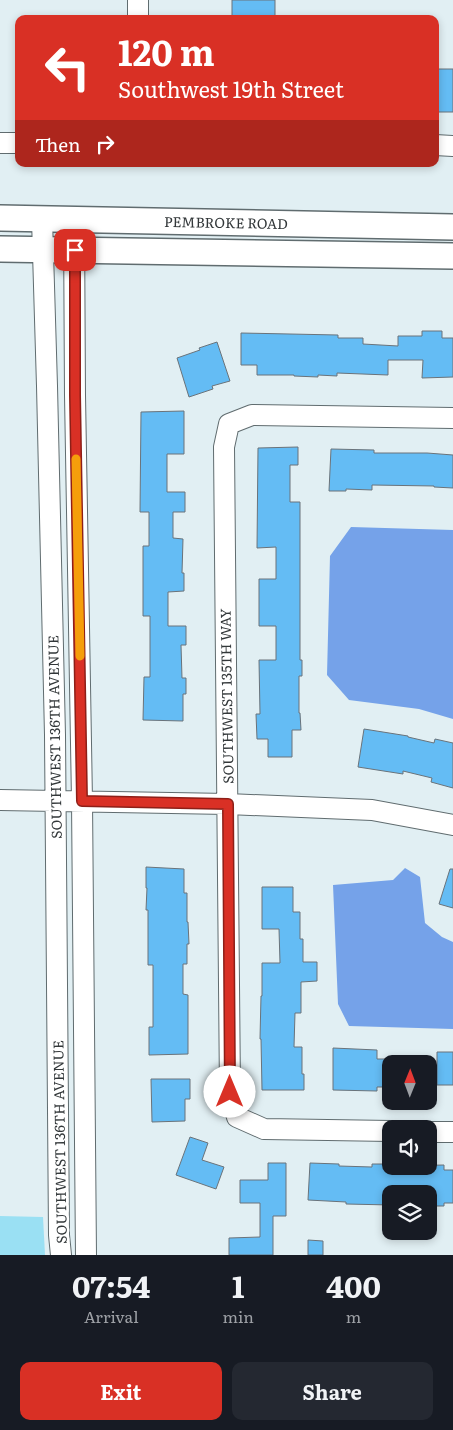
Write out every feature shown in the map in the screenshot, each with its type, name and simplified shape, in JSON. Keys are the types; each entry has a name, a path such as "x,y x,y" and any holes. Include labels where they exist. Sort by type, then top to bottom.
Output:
{"main road":[{"name":"PEMBROKE ROAD","path":"0,218 453,227"},
{"path":"0,249 453,256"}],"street":[{"path":"138,0 138,15"},
{"path":"0,143 15,143"},
{"path":"439,145 453,146"},
{"name":"SOUTHWEST 136TH AVENUE","path":"42,219 55,735 59,1235 61,1255"},
{"name":"SOUTHWEST 136TH AVENUE","path":"74,220 86,1255"},
{"name":"SOUTHWEST 135TH WAY","path":"382,1131 264,1129 237,1117 230,1092 224,447 229,424 252,415 453,418"},
{"path":"0,800 228,804 372,810 453,825"},
{"path":"437,1132 453,1132"}],"shaded area":[{"path":"0,1216 43,1217 45,1255 0,1255"}],"water":[{"path":"351,527 453,530 453,719 419,709 349,700 327,675 330,556"},
{"path":"405,868 420,877 425,923 442,937 453,942 453,1029 349,1026 338,1004 333,885 393,880"}],"building":[{"path":"232,0 275,0 275,15 232,15"},
{"path":"439,69 453,69 453,112 439,112"},
{"path":"422,331 442,331 442,338 453,338 453,377 422,378 423,360 388,360 388,375 337,373 337,376 318,375 318,377 257,375 257,365 241,365 241,333 338,335 338,338 363,338 363,344 398,346 398,336 422,336"},
{"path":"217,342 230,381 212,386 213,389 189,397 177,358"},
{"path":"184,411 184,454 167,454 167,492 185,492 185,512 173,512 173,538 183,539 182,573 184,573 184,591 168,592 168,626 186,626 186,645 181,645 182,678 186,678 186,694 183,694 183,721 143,720 144,677 150,677 150,616 143,616 143,546 149,546 149,512 140,512 141,412"},
{"path":"298,447 298,465 290,465 290,502 300,502 300,660 302,660 302,676 299,676 299,713 301,730 292,730 292,757 268,757 268,739 257,739 256,714 260,714 259,660 276,660 276,626 259,626 259,579 276,579 276,547 257,548 258,448"},
{"path":"331,449 374,450 374,453 453,455 453,488 372,485 372,490 346,489 346,491 329,491"},
{"path":"364,729 408,736 434,743 435,739 453,743 453,788 431,782 432,778 403,771 403,774 358,767"},
{"path":"146,867 184,869 184,893 187,893 189,944 187,944 187,964 183,964 183,994 188,995 188,1054 149,1055 149,1027 153,1027 153,965 148,965"},
{"path":"450,869 453,869 453,908 439,904"},
{"path":"262,887 293,887 293,912 300,912 300,939 303,939 303,962 317,962 317,981 301,982 301,1013 295,1013 294,1047 302,1047 304,1090 262,1090 260,1039 262,963 280,963 279,929 262,929"},
{"path":"333,1048 377,1050 377,1059 382,1059 382,1087 377,1087 377,1091 333,1090"},
{"path":"437,1052 453,1052 453,1085 438,1085"},
{"path":"151,1079 190,1079 190,1099 185,1099 185,1121 152,1122"},
{"path":"190,1137 208,1143 202,1160 224,1167 216,1189 176,1175"},
{"path":"268,1163 286,1163 286,1216 273,1216 273,1255 229,1255 229,1238 260,1237 260,1203 240,1203 240,1180 268,1180"},
{"path":"310,1163 372,1167 372,1164 382,1164 382,1175 437,1175 437,1165 444,1165 444,1170 453,1170 453,1203 444,1203 444,1206 437,1206 437,1185 382,1185 382,1205 346,1204 346,1202 308,1200"},
{"path":"308,1240 323,1241 323,1255 308,1255"}],"slow traffic":[{"path":"76,459 80,656"}],"route":[{"path":"75,250 75,395 82,801 228,804 230,1092"}]}
